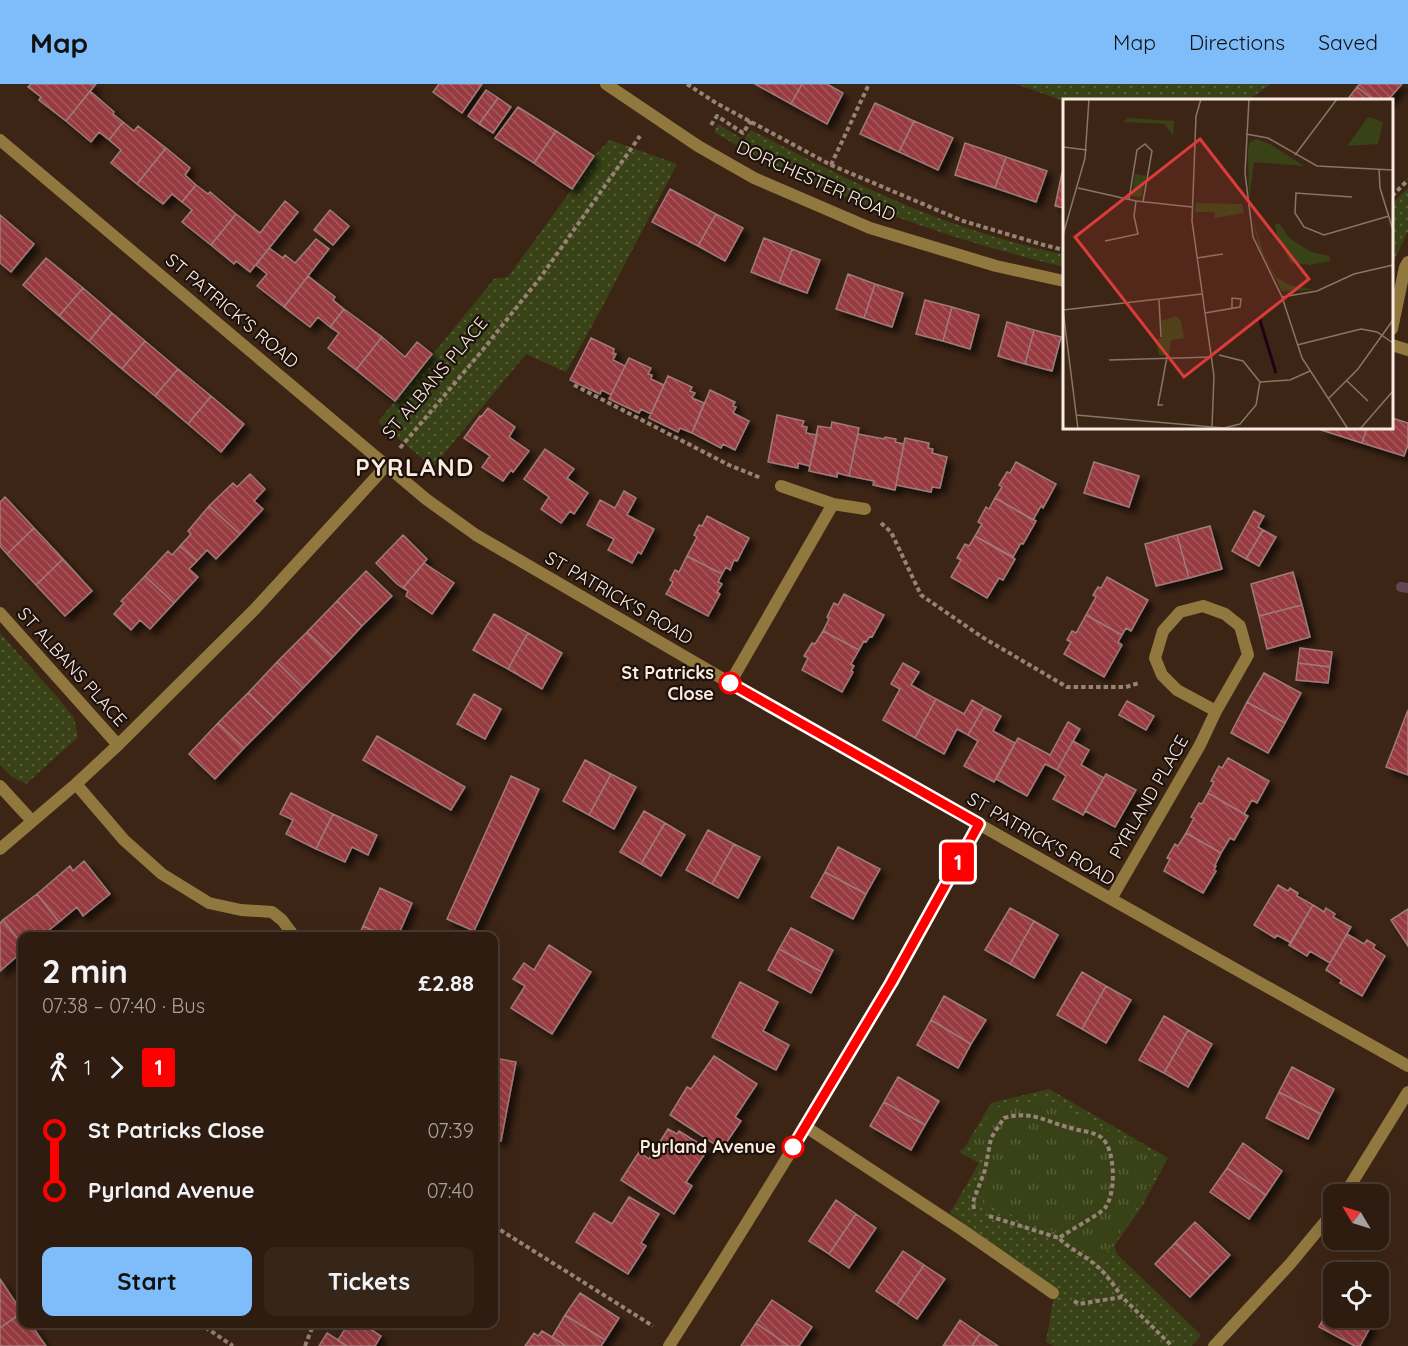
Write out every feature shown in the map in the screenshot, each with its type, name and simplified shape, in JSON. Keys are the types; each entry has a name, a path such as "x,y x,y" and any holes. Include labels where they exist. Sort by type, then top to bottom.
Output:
{"street":[{"name":"DORCHESTER ROAD","path":"606,84 698,146 754,178 870,228 996,266 1063,281"},
{"name":"ST PATRICK'S ROAD","path":"0,140 426,499 476,535 730,683 1408,1066"},
{"path":"1393,324 1408,262"},
{"path":"1393,345 1408,350"},
{"name":"ST ALBANS PLACE","path":"0,849 118,745 255,609 386,465"},
{"path":"781,486 833,504 865,509"},
{"path":"730,683 833,504"},
{"name":"PYRLAND PLACE","path":"1111,899 1200,745 1216,711 1248,655 1240,626 1226,614 1203,606 1180,612 1163,631 1155,658 1162,675"},
{"name":"ST ALBANS PLACE","path":"0,613 118,745"},
{"path":"1162,675 1177,690 1216,711"},
{"path":"76,784 124,840 162,874 209,903 241,910 272,912 291,932"},
{"path":"0,786 32,821"},
{"path":"671,1342 806,1127 891,983 979,824"},
{"path":"1351,1184 1408,1092"},
{"path":"806,1127 962,1228 1053,1293"},
{"path":"1214,1346 1290,1264 1323,1224"}],"path":[{"path":"687,84 831,165 963,221 1063,250"},
{"path":"831,165 869,84"},
{"path":"698,146 717,116 743,133 751,121"},
{"name":"ST ALBANS PLACE","path":"386,465 540,278 654,117"},
{"path":"1393,195 1408,180"},
{"path":"574,386 729,465 781,486"},
{"path":"865,509 891,532 921,595 982,638 1067,687 1126,687 1162,675"},
{"path":"962,1228 974,1213 973,1202 985,1170 991,1138 1004,1118 1017,1114 1041,1117 1102,1137 1111,1153 1113,1174 1111,1196 1105,1210 1059,1238"},
{"path":"974,1213 1059,1238 1100,1268 1122,1297 1172,1346"},
{"path":"498,1230 671,1342"},
{"path":"1053,1293 1065,1296 1079,1304 1122,1297"},
{"path":"206,1328 233,1346"},
{"path":"305,1346 313,1328"}],"green space":[{"path":"1016,84 1271,84 1249,99 1063,101"},
{"path":"718,124 744,140 751,130 848,179 927,214 985,234 1063,255 1063,267 951,236 878,210 805,180 714,132"},
{"path":"610,140 677,164 598,315 566,372 526,354 433,467 378,422 494,279 508,277 594,156"},
{"path":"1408,188 1408,231 1393,263 1393,203"},
{"path":"0,633 74,718 78,737 26,784 12,777 0,765"},
{"path":"1049,1089 1168,1158 1141,1208 1114,1246 1117,1254 1201,1335 1192,1346 1054,1346 1046,1342 1055,1290 950,1213 979,1163 959,1152 965,1147 991,1103"},
{"path":"1047,1099 1163,1160 1138,1206 1100,1262 1059,1234 984,1204 975,1187 983,1160 968,1147 994,1108"}],"building":[{"path":"31,84 96,84 66,121 39,100 41,97 28,87"},
{"path":"439,84 482,84 462,113 433,92"},
{"path":"755,84 802,84 791,104"},
{"path":"802,84 827,84 843,93 827,124 791,104"},
{"path":"1360,84 1402,84 1389,99 1373,99 1357,87"},
{"path":"1357,87 1373,99 1348,99"},
{"path":"486,90 498,98 479,124 468,116"},
{"path":"90,91 123,122 109,140 99,132 91,142 66,121"},
{"path":"498,98 511,107 493,133 479,124"},
{"path":"875,103 914,121 899,152 860,134"},
{"path":"518,107 556,131 534,163 495,138"},
{"path":"914,121 953,138 938,170 899,152"},
{"path":"123,122 134,131 138,126 166,148 137,184 111,163 121,150 109,140"},
{"path":"556,131 594,156 572,189 534,163"},
{"path":"965,143 1006,157 995,188 955,175"},
{"path":"166,148 190,168 185,175 196,185 182,202 172,194 163,204 137,184"},
{"path":"1006,157 1047,171 1036,202 995,188"},
{"path":"1062,173 1063,208 1055,206"},
{"path":"196,185 208,194 210,192 236,214 211,245 182,222 192,210 182,202"},
{"path":"670,189 716,214 698,246 652,222"},
{"path":"285,201 298,212 250,272 236,261 234,264 211,245 236,214 260,233"},
{"path":"330,210 349,226 333,245 314,230"},
{"path":"716,214 743,228 725,261 698,246"},
{"path":"0,215 34,244 11,272 0,263"},
{"path":"764,238 792,249 779,283 751,272"},
{"path":"316,239 329,249 284,307 257,286 267,274 256,265 269,248 283,258 285,255 295,263"},
{"path":"792,249 820,260 807,293 779,283"},
{"path":"46,258 83,288 59,316 23,285"},
{"path":"848,274 875,284 864,318 836,309"},
{"path":"308,276 335,297 333,300 344,309 330,327 318,317 310,327 284,307"},
{"path":"875,284 903,293 892,327 864,318"},
{"path":"83,288 112,313 89,341 59,316"},
{"path":"925,300 952,307 943,341 916,334"},
{"path":"952,307 979,315 970,349 943,341"},
{"path":"344,309 382,337 356,370 328,348 339,333 330,327"},
{"path":"112,313 145,341 122,369 89,341"},
{"path":"1007,322 1034,330 1025,364 998,356"},
{"path":"1034,330 1061,337 1052,371 1025,364"},
{"path":"382,337 405,357 417,342 432,354 395,401 356,370"},
{"path":"591,338 614,349 613,353 616,354 613,360 625,366 611,395 602,390 600,394 570,380"},
{"path":"145,341 178,369 155,396 122,369"},
{"path":"629,358 651,368 648,374 652,375 651,379 664,385 651,414 641,409 639,413 609,399"},
{"path":"178,369 211,396 188,424 155,396"},
{"path":"668,376 692,387 690,391 695,393 692,398 704,403 692,433 680,428 678,432 649,418"},
{"path":"710,390 735,402 733,406 736,407 733,413 749,421 735,450 723,444 721,448 692,433"},
{"path":"211,396 244,424 221,452 188,424"},
{"path":"488,408 515,427 509,437 529,451 503,481 482,467 490,456 464,438"},
{"path":"777,415 804,421 802,426 807,427 806,433 817,435 810,466 798,463 798,468 768,462"},
{"path":"1393,418 1408,423 1408,445 1404,456 1362,443 1367,429 1393,429"},
{"path":"832,422 859,428 849,476 837,473 837,477 809,471 818,426 831,428"},
{"path":"1321,429 1367,429 1362,443"},
{"path":"858,434 896,439 895,442 904,444 895,490 873,485 874,481 849,476"},
{"path":"905,438 929,443 928,448 933,449 932,453 947,457 940,488 932,487 931,492 896,485"},
{"path":"545,449 574,469 567,478 588,493 574,514 570,511 561,523 541,509 549,497 524,479"},
{"path":"1016,462 1056,484 1043,508 1041,506 1033,520 995,498 1002,487 999,485"},
{"path":"1094,462 1139,476 1129,507 1084,493"},
{"path":"250,474 265,489 254,501 263,509 240,534 209,506 233,483 237,487"},
{"path":"624,491 636,498 627,515 654,529 641,554 638,552 632,563 608,550 614,539 587,525 600,500 615,508"},
{"path":"5,497 34,528 7,554 0,546 0,502"},
{"path":"995,498 1036,521 1013,557 975,536 982,524 978,522 986,507 989,509"},
{"path":"209,506 240,534 216,559 207,550 197,561 180,546 191,534 188,531"},
{"path":"1254,511 1264,516 1258,527 1263,530 1246,559 1232,551"},
{"path":"707,516 749,538 737,561 734,560 730,570 726,567 722,574 687,556 697,537 694,535 699,525 702,526"},
{"path":"1210,526 1222,569 1189,578 1177,535"},
{"path":"34,528 63,559 36,585 7,554"},
{"path":"1263,530 1276,537 1259,566 1246,559"},
{"path":"403,535 427,559 403,588 376,563"},
{"path":"1177,535 1189,578 1156,586 1145,544"},
{"path":"975,536 1015,559 1003,580 999,578 987,598 951,577 961,560 957,558 965,544 969,546"},
{"path":"180,546 197,561 189,569 198,577 174,603 145,576 168,551 172,555"},
{"path":"687,556 722,574 718,582 722,584 717,592 720,594 708,616 666,594 673,582 670,580 675,570 679,572"},
{"path":"63,559 92,591 65,616 36,585"},
{"path":"424,563 454,583 432,614 406,596 408,591 403,588"},
{"path":"366,571 392,596 362,626 337,601"},
{"path":"1293,572 1302,605 1259,616 1251,584"},
{"path":"145,576 174,603 150,629 140,620 131,630 114,614 124,603 121,601"},
{"path":"1107,577 1148,600 1131,631 1126,628 1122,635 1086,615 1096,597 1093,595 1098,587 1101,588"},
{"path":"844,594 884,615 872,637 864,641 859,650 823,631 834,603 838,605"},
{"path":"337,601 362,626 333,657 307,632"},
{"path":"1302,605 1310,637 1267,649 1259,616"},
{"path":"494,614 528,633 508,669 473,650"},
{"path":"1086,615 1122,635 1118,642 1122,645 1104,677 1064,654 1071,642 1067,640 1072,631 1076,633"},
{"path":"823,631 859,650 851,664 854,666 851,671 853,672 842,692 802,670 808,658 804,656"},
{"path":"307,632 333,657 303,688 277,662"},
{"path":"528,633 562,653 542,689 508,669"},
{"path":"1300,648 1332,652 1330,667 1298,663"},
{"path":"277,662 303,688 274,718 248,693"},
{"path":"903,663 919,672 911,685 936,699 915,738 883,720 900,689 891,684"},
{"path":"1298,663 1330,667 1328,683 1296,680"},
{"path":"1264,673 1301,693 1285,723 1247,702"},
{"path":"248,693 274,718 244,748 218,723"},
{"path":"474,694 501,709 485,739 457,724"},
{"path":"936,699 964,714 972,700 984,707 968,735 957,729 944,754 915,738"},
{"path":"1127,701 1154,716 1146,730 1119,715"},
{"path":"1247,702 1285,723 1268,753 1231,733"},
{"path":"984,707 1001,716 993,731 1015,743 994,782 964,766 978,741 968,735"},
{"path":"1408,710 1408,775 1386,767"},
{"path":"1068,722 1080,729 1057,770 1045,764 1027,796 996,779 1018,738 1050,755"},
{"path":"218,723 244,748 215,779 189,754"},
{"path":"377,736 465,787 451,810 363,760"},
{"path":"1073,741 1089,750 1081,765 1104,778 1083,815 1053,799 1066,776 1057,770"},
{"path":"1228,758 1269,781 1257,803 1252,800 1244,814 1208,793 1219,766 1222,768"},
{"path":"585,760 611,774 589,815 563,801"},
{"path":"611,774 636,787 614,829 589,815"},
{"path":"1106,774 1136,790 1115,827 1085,811"},
{"path":"511,776 539,789 474,931 447,919"},
{"path":"291,793 333,814 316,849 286,834 293,820 280,814"},
{"path":"1208,793 1248,816 1234,840 1230,838 1221,853 1186,833 1194,818 1191,817"},
{"path":"644,811 665,823 641,864 620,852"},
{"path":"333,814 377,835 368,855 352,847 345,862 316,849"},
{"path":"665,823 685,835 661,876 641,864"},
{"path":"708,830 734,844 712,884 686,870"},
{"path":"1186,833 1221,853 1215,865 1214,870 1216,871 1203,893 1164,871 1170,859 1167,858 1175,844 1178,846"},
{"path":"734,844 760,857 738,898 712,884"},
{"path":"838,847 880,869 866,894 825,872"},
{"path":"84,861 110,894 83,916 77,907 59,922 37,894 70,866 73,871"},
{"path":"825,872 866,894 853,919 811,897"},
{"path":"1278,885 1288,891 1290,888 1298,893 1297,896 1313,905 1291,943 1277,935 1275,938 1254,925"},
{"path":"380,888 412,903 400,932 377,932 363,926"},
{"path":"37,894 59,922 47,932 18,932 18,939 3,920"},
{"path":"1313,905 1324,912 1326,908 1335,914 1333,917 1351,927 1330,963 1310,951 1307,956 1289,945"},
{"path":"1010,908 1034,921 1010,964 985,950"},
{"path":"1408,909 1408,946 1391,920"},
{"path":"3,920 18,939 18,955 0,971 0,923"},
{"path":"1034,921 1058,935 1034,978 1010,964"},
{"path":"363,926 377,932 361,932"},
{"path":"791,928 833,950 822,972 779,949"},
{"path":"1347,934 1364,944 1367,940 1375,945 1373,948 1385,956 1362,996 1340,983 1342,980 1326,970"},
{"path":"549,945 591,972 552,1034 511,1008 525,986 513,979 524,963 534,970"},
{"path":"779,949 822,972 811,993 768,970"},
{"path":"1082,972 1106,986 1082,1029 1057,1015"},
{"path":"740,982 778,1002 763,1031 789,1045 776,1070 712,1037"},
{"path":"1106,986 1131,1000 1106,1043 1082,1029"},
{"path":"944,996 986,1020 971,1044 931,1020"},
{"path":"1164,1016 1188,1030 1164,1073 1139,1060"},
{"path":"931,1020 971,1044 958,1068 917,1045"},
{"path":"1188,1030 1212,1044 1188,1087 1164,1073"},
{"path":"714,1056 757,1084 735,1117 741,1121 722,1149 670,1115 687,1087 691,1089"},
{"path":"498,1059 516,1062 501,1141 498,1140"},
{"path":"1292,1067 1334,1089 1321,1114 1279,1092"},
{"path":"898,1077 939,1101 925,1125 884,1102"},
{"path":"1279,1092 1321,1114 1308,1139 1266,1118"},
{"path":"884,1102 925,1125 911,1150 870,1126"},
{"path":"668,1129 677,1134 679,1131 708,1149 686,1182 692,1186 674,1214 621,1180 639,1152 649,1159"},
{"path":"1243,1143 1282,1171 1266,1195 1227,1168"},
{"path":"1227,1168 1266,1195 1249,1219 1210,1192"},
{"path":"629,1197 659,1214 641,1243 646,1246 628,1274 576,1242 594,1213 612,1224"},
{"path":"836,1200 856,1214 829,1254 809,1241"},
{"path":"856,1214 876,1228 849,1268 829,1254"},
{"path":"1195,1222 1230,1255 1210,1276 1175,1243"},
{"path":"1175,1243 1210,1276 1190,1297 1155,1264"},
{"path":"903,1251 924,1265 897,1305 876,1291"},
{"path":"924,1265 945,1279 917,1319 897,1305"},
{"path":"0,1279 18,1306 18,1315 0,1328"},
{"path":"580,1293 619,1318 605,1340 565,1315"},
{"path":"772,1300 812,1327 799,1346 789,1346 756,1323"},
{"path":"565,1315 605,1340 601,1346 566,1346 552,1337"},
{"path":"18,1316 18,1328 33,1328 46,1346 0,1346 0,1328"},
{"path":"960,1320 980,1334 972,1346 943,1346"},
{"path":"1323,1320 1323,1328 1370,1328 1360,1346 1355,1346 1319,1327"},
{"path":"756,1323 789,1346 741,1346"},
{"path":"346,1328 369,1328 381,1336 375,1346 347,1346 338,1340"},
{"path":"542,1331 566,1346 525,1346 534,1333 538,1336"},
{"path":"327,1333 338,1340 347,1346 319,1346"},
{"path":"980,1334 998,1346 972,1346"}],"waterway":[{"path":"1401,587 1408,588"}],"bus line":[{"name":"1","path":"730,683 979,824 891,983 793,1147"}],"place":[{"name":"St Patricks Close","path":"730,683"},
{"name":"Pyrland Avenue","path":"793,1147"}],"district":[{"name":"PYRLAND","path":"415,468"}]}
